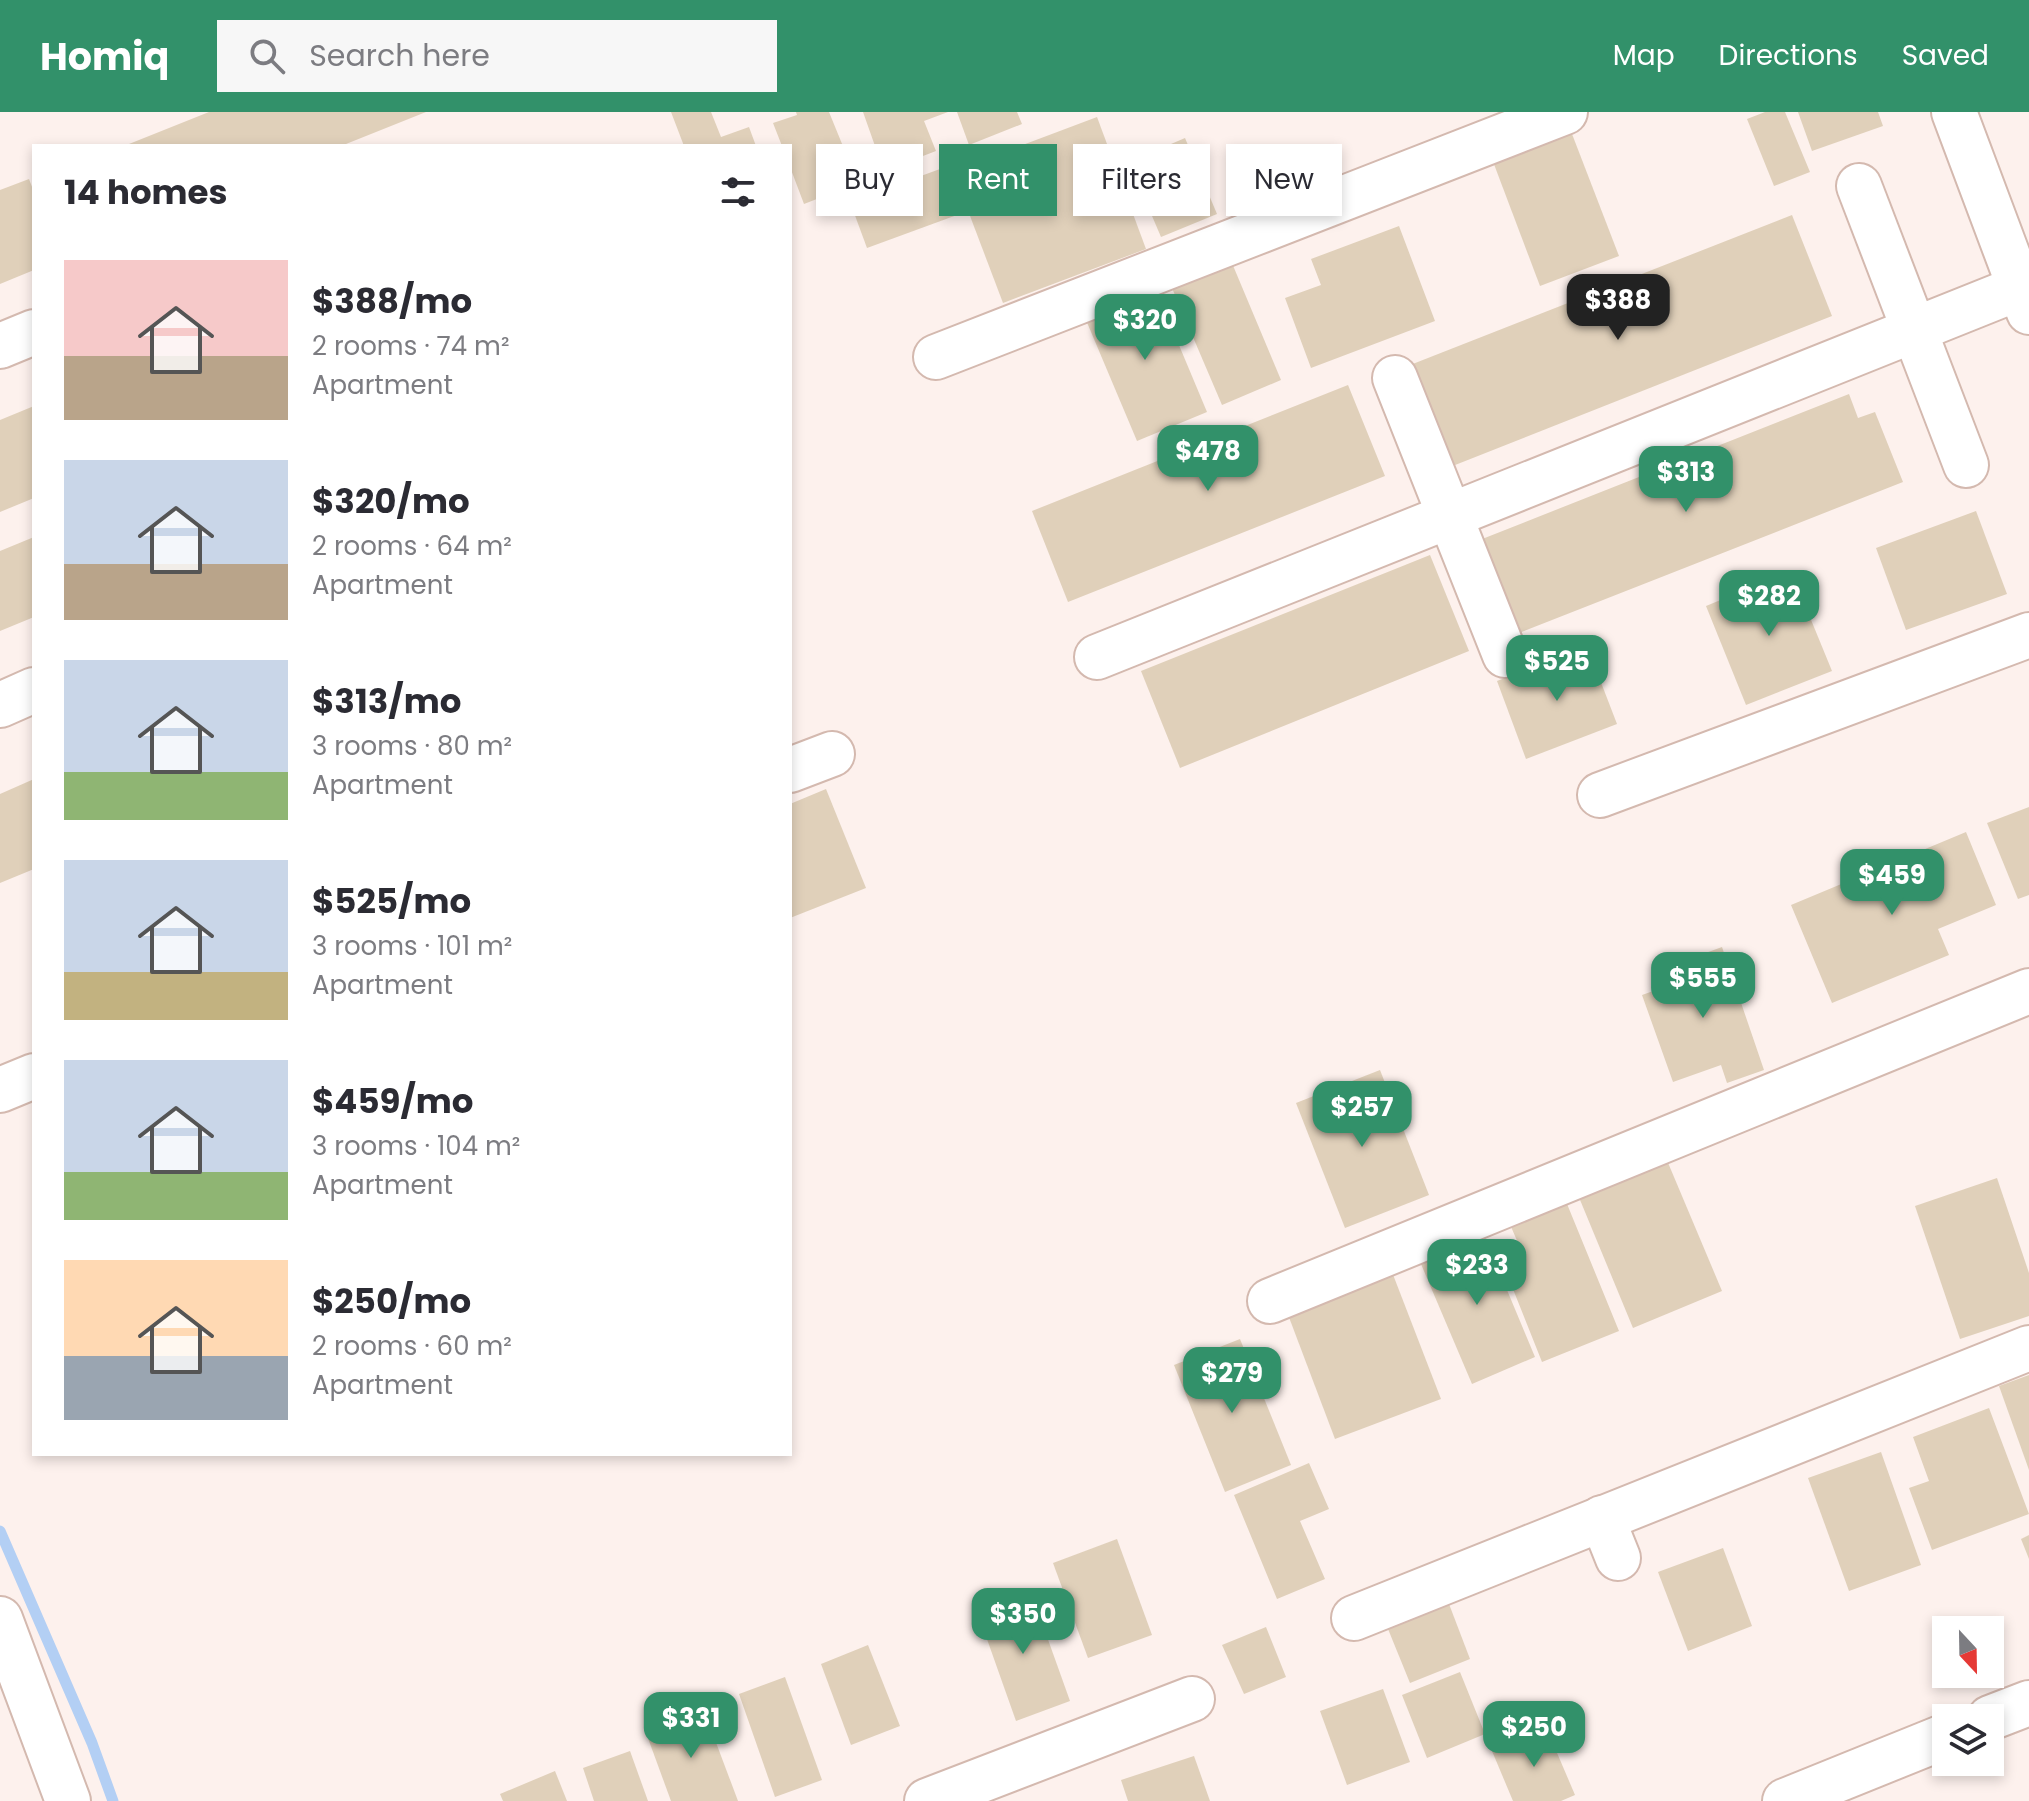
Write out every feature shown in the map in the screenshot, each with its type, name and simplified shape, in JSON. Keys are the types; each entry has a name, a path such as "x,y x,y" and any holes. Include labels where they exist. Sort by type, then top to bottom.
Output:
{"street":[{"path":"936,357 1565,112"},
{"path":"1097,657 1914,331 2026,294 1954,112"},
{"path":"1859,186 1966,465"},
{"path":"0,346 32,333"},
{"path":"1395,378 1505,655"},
{"path":"1600,795 2029,635"},
{"path":"0,705 32,691"},
{"path":"792,769 832,754"},
{"path":"1270,1301 2029,991"},
{"path":"0,1090 32,1077"},
{"path":"1354,1618 2029,1348"},
{"path":"1602,1518 1618,1558"},
{"path":"0,1619 55,1797"},
{"path":"927,1801 1192,1699"},
{"path":"2004,1713 2029,1703"},
{"path":"1785,1801 1932,1742"}],"building":[{"path":"209,112 426,112 346,144 129,144"},
{"path":"671,112 711,112 721,137 749,127 755,144 683,144"},
{"path":"796,112 829,112 842,144 816,144 816,199 804,204 792,172 792,144 781,144 773,123 797,115"},
{"path":"863,112 948,112 924,121 936,151 923,156 923,144 874,144"},
{"path":"957,112 1017,112 1022,124 969,144"},
{"path":"1765,112 1785,112 1810,172 1774,186 1747,119"},
{"path":"1798,112 1878,112 1883,126 1812,151"},
{"path":"1097,117 1107,144 1073,144 1073,216 1134,216 1146,249 1003,303 970,216 1057,216 1057,144 1025,144"},
{"path":"1567,121 1619,256 1540,286 1489,151"},
{"path":"1185,138 1188,144 1171,144"},
{"path":"939,169 939,216 954,216 867,248 855,216 923,216 923,175"},
{"path":"29,179 32,187 32,271 0,284 0,190"},
{"path":"1210,197 1217,214 1161,237 1152,216 1210,216"},
{"path":"1792,215 1832,316 1445,469 1405,367"},
{"path":"1399,226 1435,321 1311,368 1285,298 1321,285 1311,259"},
{"path":"1229,256 1281,380 1222,405 1169,281"},
{"path":"1153,283 1207,412 1137,441 1083,313"},
{"path":"1348,385 1385,476 1068,602 1032,511"},
{"path":"1849,394 1858,418 1875,412 1903,482 1509,637 1472,543"},
{"path":"32,407 32,499 0,512 0,420"},
{"path":"1976,511 2007,594 1906,630 1876,548"},
{"path":"32,538 32,618 0,631 0,551"},
{"path":"1430,555 1469,651 1180,768 1141,671"},
{"path":"1791,571 1832,671 1746,705 1706,606"},
{"path":"1587,646 1617,724 1526,759 1497,681"},
{"path":"32,780 32,870 0,883 0,794"},
{"path":"826,789 866,888 792,917 792,803"},
{"path":"2029,807 2029,895 2018,899 1987,823"},
{"path":"1966,832 1996,905 1938,929 1949,955 1832,1003 1791,905"},
{"path":"1722,947 1764,1070 1727,1083 1721,1065 1673,1082 1642,995 1673,984 1667,967"},
{"path":"1380,1070 1429,1195 1345,1228 1296,1103"},
{"path":"1666,1158 1722,1291 1633,1328 1578,1195"},
{"path":"1997,1178 2029,1273 2029,1316 1960,1339 1915,1206"},
{"path":"1565,1199 1619,1331 1542,1362 1501,1259 1521,1250 1509,1222"},
{"path":"1482,1230 1535,1357 1472,1384 1418,1257"},
{"path":"1392,1272 1441,1399 1335,1439 1287,1312"},
{"path":"1240,1339 1291,1465 1225,1492 1174,1365"},
{"path":"2029,1375 2029,1470 1999,1386"},
{"path":"1989,1408 2029,1514 1932,1550 1909,1488 1929,1481 1913,1437"},
{"path":"1881,1452 1921,1565 1849,1591 1808,1478"},
{"path":"1309,1463 1329,1509 1300,1521 1325,1579 1277,1599 1234,1495"},
{"path":"2029,1535 2029,1559 2021,1539"},
{"path":"1117,1539 1152,1635 1088,1658 1053,1563"},
{"path":"1723,1548 1752,1626 1688,1651 1658,1572"},
{"path":"1031,1592 1070,1701 1016,1721 977,1611"},
{"path":"1449,1604 1470,1659 1410,1683 1388,1629"},
{"path":"1266,1627 1286,1677 1244,1694 1222,1645"},
{"path":"868,1645 900,1726 851,1745 821,1664"},
{"path":"1460,1672 1485,1734 1427,1758 1402,1695"},
{"path":"785,1677 822,1780 775,1797 739,1694"},
{"path":"1383,1689 1410,1762 1347,1785 1320,1711"},
{"path":"703,1708 738,1801 671,1801 645,1730"},
{"path":"1546,1727 1575,1795 1561,1801 1513,1801 1492,1751"},
{"path":"630,1751 648,1801 594,1801 583,1768"},
{"path":"1194,1756 1210,1801 1128,1801 1121,1780"},
{"path":"555,1771 567,1801 503,1801 500,1794"}],"waterway":[{"path":"0,1531 92,1743 113,1801"}]}
